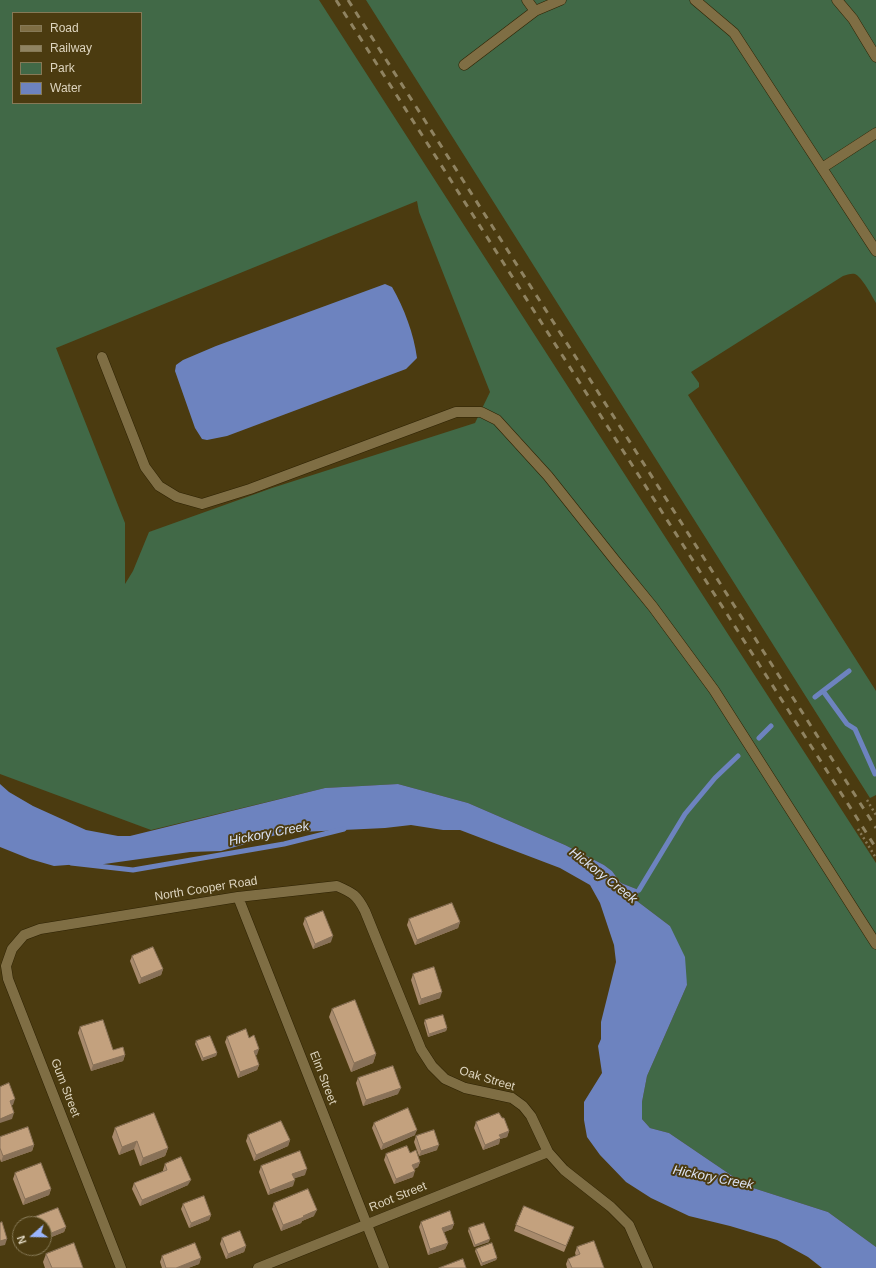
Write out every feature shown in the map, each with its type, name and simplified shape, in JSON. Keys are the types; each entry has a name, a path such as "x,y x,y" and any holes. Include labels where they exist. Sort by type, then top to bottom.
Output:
{"street":[{"path":"527,0 535,11"},
{"path":"464,64 535,11 561,0"},
{"path":"695,0 734,33 876,251"},
{"path":"836,0 853,19 876,57"},
{"path":"822,168 876,133"},
{"path":"102,357 145,467 159,486 177,497 202,504 250,489 456,412 481,412 497,420 548,476 678,640 714,690 876,944"},
{"name":"North Cooper Road","path":"40,929 238,897 337,886 358,898 365,911"},
{"name":"Elm Street","path":"238,897 384,1268"},
{"name":"Oak Street","path":"365,911 421,1049 432,1066 445,1079 465,1088 512,1098 523,1106 532,1116 548,1152 564,1170 611,1207 629,1225 648,1268"},
{"name":"Gum Street","path":"40,929 24,935 12,949 6,966 8,979 121,1268"},
{"name":"Root Street","path":"258,1268 548,1152"}],"path":[{"path":"867,800 876,815"},
{"path":"858,829 876,858"}],"green space":[{"path":"0,0 319,0 876,863 876,1247 828,1212 747,1186 669,1133 650,1128 642,1119 642,1102 647,1076 687,985 670,926 637,901 639,890 621,883 612,871 604,865 565,845 468,803 398,784 325,788 151,830 0,774","holes":["417,201 419,212 490,392 475,423 272,488 149,532 133,571 125,584 125,523 56,348"]},
{"path":"366,0 876,0 876,303 867,287 858,276 852,274 843,276 691,372 699,383 699,387 688,395 876,691 876,795 870,798"}],"water":[{"path":"385,284 392,287 408,321 414,340 417,358 406,369 227,436 207,440 202,439 195,428 175,371 176,365 183,360 216,346"},
{"path":"0,784 9,792 33,806 86,830 118,836 130,836 325,788 398,784 468,803 565,845 604,865 612,871 621,883 639,890 637,901 670,926 685,957 687,985 647,1076 642,1102 642,1119 650,1128 669,1133 747,1186 828,1212 876,1247 876,1268 822,1268 808,1257 777,1240 689,1216 651,1198 626,1182 600,1155 587,1137 584,1120 584,1102 602,1073 598,1046 601,1039 601,1022 616,962 614,945 600,903 590,885 560,868 460,830 443,830 411,825 385,828 301,832 276,835 221,851 190,852 90,866 81,864 54,866 30,859 0,847"}],"building":[{"path":"452,903 460,922 417,940 409,919"},
{"path":"323,911 333,936 315,944 305,918"},
{"path":"153,947 163,969 141,978 132,956"},
{"path":"434,967 442,992 421,999 413,974"},
{"path":"355,1000 376,1054 354,1063 332,1009"},
{"path":"443,1015 447,1028 429,1034 425,1020"},
{"path":"103,1020 113,1050 123,1047 125,1055 93,1065 80,1027"},
{"path":"246,1029 249,1038 254,1035 259,1049 254,1051 259,1065 240,1072 227,1037"},
{"path":"210,1036 217,1053 203,1058 196,1041"},
{"path":"393,1066 401,1088 366,1100 358,1078"},
{"path":"9,1083 15,1099 10,1101 14,1113 0,1119 0,1087"},
{"path":"408,1108 417,1130 383,1144 374,1123"},
{"path":"154,1113 168,1148 143,1158 137,1141 122,1147 115,1128"},
{"path":"499,1113 502,1118 504,1118 509,1131 499,1135 501,1138 485,1145 476,1122"},
{"path":"281,1121 290,1140 256,1155 248,1135"},
{"path":"28,1127 34,1145 3,1156 0,1148 0,1137"},
{"path":"434,1130 439,1145 421,1151 416,1136"},
{"path":"407,1146 410,1153 416,1150 420,1162 412,1165 415,1171 396,1179 386,1154"},
{"path":"300,1151 307,1169 292,1174 295,1180 270,1190 261,1166"},
{"path":"181,1157 191,1180 142,1200 134,1183 167,1170 165,1164"},
{"path":"41,1163 51,1189 25,1199 15,1173"},
{"path":"308,1189 317,1210 283,1225 274,1203"},
{"path":"204,1196 211,1215 191,1223 183,1204"},
{"path":"524,1206 574,1227 566,1246 516,1225"},
{"path":"58,1208 66,1227 52,1233 52,1216 38,1216"},
{"path":"450,1211 454,1224 442,1228 448,1243 430,1249 421,1222"},
{"path":"2,1222 7,1239 0,1241 0,1223"},
{"path":"484,1223 490,1239 475,1245 469,1228"},
{"path":"240,1231 246,1246 228,1254 222,1238"},
{"path":"594,1241 604,1268 572,1268 568,1259 580,1254 577,1247"},
{"path":"74,1243 83,1268 52,1268 47,1256 52,1256 52,1252"},
{"path":"195,1243 201,1258 176,1268 166,1268 162,1256"},
{"path":"492,1243 497,1258 482,1263 476,1249"},
{"path":"463,1259 466,1268 439,1268"}],"waterway":[{"path":"815,697 849,671"},
{"path":"823,691 847,724 855,729 875,774"},
{"path":"759,738 771,726"},
{"path":"639,890 685,814 715,778 738,756"},
{"name":"Hickory Creek","path":"71,863 133,870 284,844 344,829"}],"railway":[{"path":"336,0 876,848"},
{"path":"348,0 876,828"}]}
